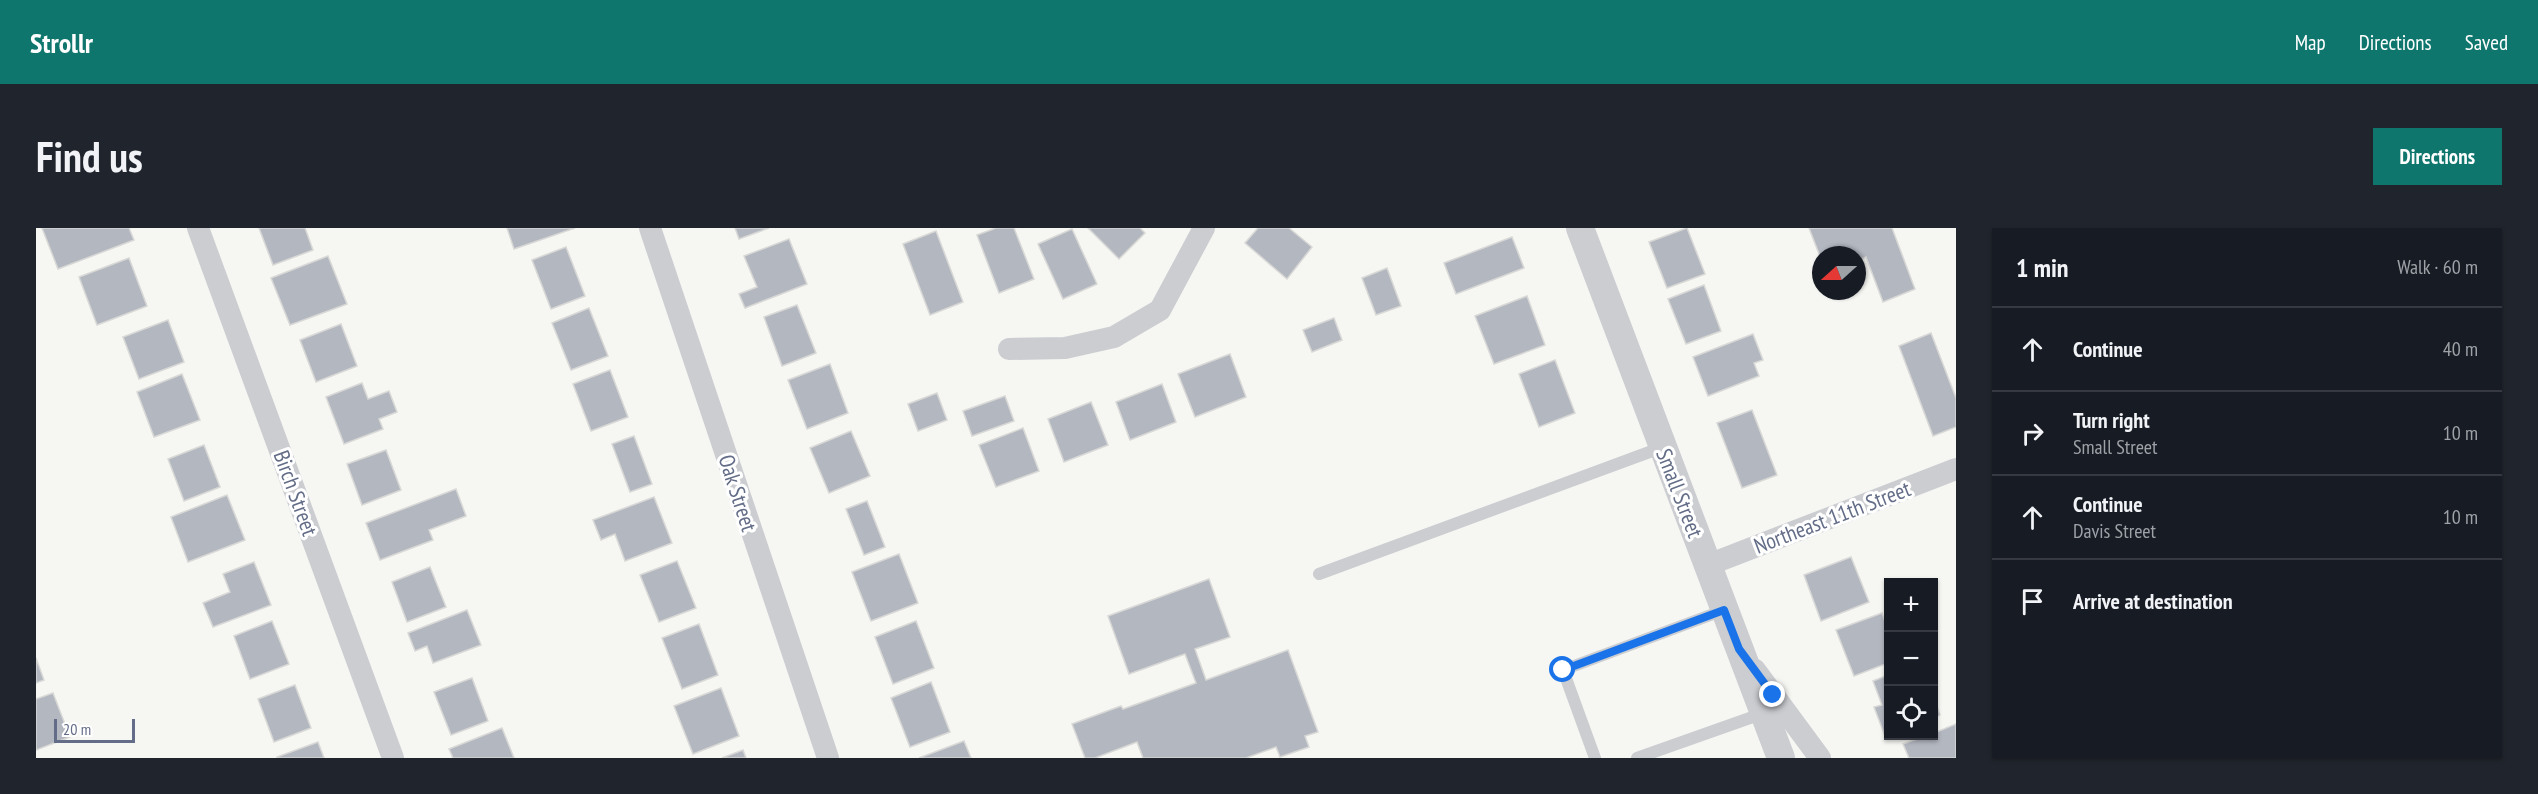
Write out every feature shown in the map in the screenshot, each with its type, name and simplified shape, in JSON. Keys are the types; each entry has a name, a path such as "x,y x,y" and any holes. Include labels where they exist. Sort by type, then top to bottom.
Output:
{"street":[{"name":"Birch Street","path":"198,228 393,758"},
{"name":"Oak Street","path":"650,228 828,758"},
{"path":"1009,349 1065,348 1114,337 1160,310 1204,228"},
{"name":"Small Street","path":"1580,228 1781,758"},
{"name":"Northeast 11th Street","path":"1708,565 1956,469"},
{"path":"1739,649 1820,758"}],"lane":[{"path":"1319,574 1663,447"},
{"path":"1595,758 1563,670 1724,610"},
{"path":"1636,758 1764,713"}],"building":[{"path":"42,228 129,228 134,240 58,269"},
{"path":"259,228 305,228 313,250 273,265"},
{"path":"507,228 575,228 514,249"},
{"path":"735,228 769,228 739,239"},
{"path":"996,228 1014,228 1034,279 999,293 977,235"},
{"path":"1088,228 1140,228 1145,233 1119,259"},
{"path":"1258,228 1289,228 1312,247 1287,279 1245,243"},
{"path":"1687,228 1705,274 1667,288 1649,242"},
{"path":"1809,228 1892,228 1915,289 1883,302 1866,257 1866,246 1816,246"},
{"path":"1072,229 1097,284 1063,299 1038,244"},
{"path":"936,231 963,302 930,315 903,244"},
{"path":"1512,237 1524,268 1456,294 1444,263"},
{"path":"789,239 807,284 745,308 739,294 757,287 744,256"},
{"path":"566,247 585,296 551,309 532,260"},
{"path":"328,256 347,304 290,325 271,278"},
{"path":"129,258 147,306 97,325 79,277"},
{"path":"1387,268 1401,306 1376,315 1362,278"},
{"path":"1704,285 1721,331 1686,344 1668,299"},
{"path":"1527,296 1545,345 1494,364 1475,316"},
{"path":"797,305 816,353 782,366 764,317"},
{"path":"589,308 608,356 571,370 552,323"},
{"path":"1334,318 1342,340 1312,352 1303,330"},
{"path":"168,320 184,362 139,379 123,337"},
{"path":"341,324 357,366 316,382 300,340"},
{"path":"1931,333 1956,398 1956,427 1933,436 1899,346"},
{"path":"1753,334 1763,360 1754,363 1759,376 1708,396 1693,357"},
{"path":"1230,354 1246,397 1195,417 1178,374"},
{"path":"1555,360 1575,413 1539,427 1519,374"},
{"path":"830,364 848,413 807,429 788,380"},
{"path":"610,370 628,417 591,431 573,384"},
{"path":"182,374 200,420 154,437 137,392"},
{"path":"362,383 368,399 389,391 397,412 379,419 383,429 344,444 326,397"},
{"path":"1162,384 1176,422 1130,440 1116,402"},
{"path":"937,393 947,420 918,431 908,404"},
{"path":"1005,396 1014,421 972,436 963,411"},
{"path":"1091,402 1108,445 1064,462 1048,419"},
{"path":"1752,410 1777,475 1742,488 1717,423"},
{"path":"1023,428 1039,471 996,487 979,445"},
{"path":"851,431 870,476 829,493 810,448"},
{"path":"634,436 652,484 630,492 612,444"},
{"path":"204,445 220,487 184,501 168,459"},
{"path":"386,450 401,490 362,505 347,464"},
{"path":"456,489 466,516 429,530 433,540 380,560 366,523"},
{"path":"227,495 245,540 188,562 171,517"},
{"path":"654,497 672,543 625,561 615,534 601,540 593,520"},
{"path":"867,501 885,547 864,555 846,509"},
{"path":"899,554 918,603 871,621 852,572"},
{"path":"1851,557 1869,602 1821,621 1804,575"},
{"path":"677,561 696,608 659,622 640,575"},
{"path":"254,562 271,605 213,627 203,603 230,592 223,574"},
{"path":"430,567 446,607 407,622 392,582"},
{"path":"1209,579 1230,637 1195,649 1206,680 1288,650 1318,732 1305,736 1309,747 1280,757 1276,747 1246,758 1143,758 1137,742 1095,758 1085,758 1072,724 1196,683 1185,654 1129,674 1108,616"},
{"path":"467,610 481,645 433,663 427,646 415,651 408,633"},
{"path":"1882,613 1884,665 1854,676 1836,630"},
{"path":"272,621 289,664 250,679 234,636"},
{"path":"916,621 934,668 893,684 875,637"},
{"path":"699,624 718,675 682,689 662,638"},
{"path":"36,658 44,680 36,683"},
{"path":"1884,677 1884,733 1874,707 1882,705 1873,681"},
{"path":"472,678 488,721 451,735 434,692"},
{"path":"931,682 950,732 910,747 891,698"},
{"path":"295,685 311,728 274,742 258,699"},
{"path":"721,688 739,736 693,754 674,706"},
{"path":"53,693 70,737 36,750 36,699"},
{"path":"1956,724 1956,758 1909,758 1903,744 1914,740 1938,740 1938,731"},
{"path":"502,728 514,758 453,758 449,749"},
{"path":"964,741 971,758 919,758"},
{"path":"318,742 324,758 277,758 277,757"},
{"path":"743,750 746,758 722,758"}],"route":[{"path":"1563,670 1724,610 1739,649 1773,695"}]}
